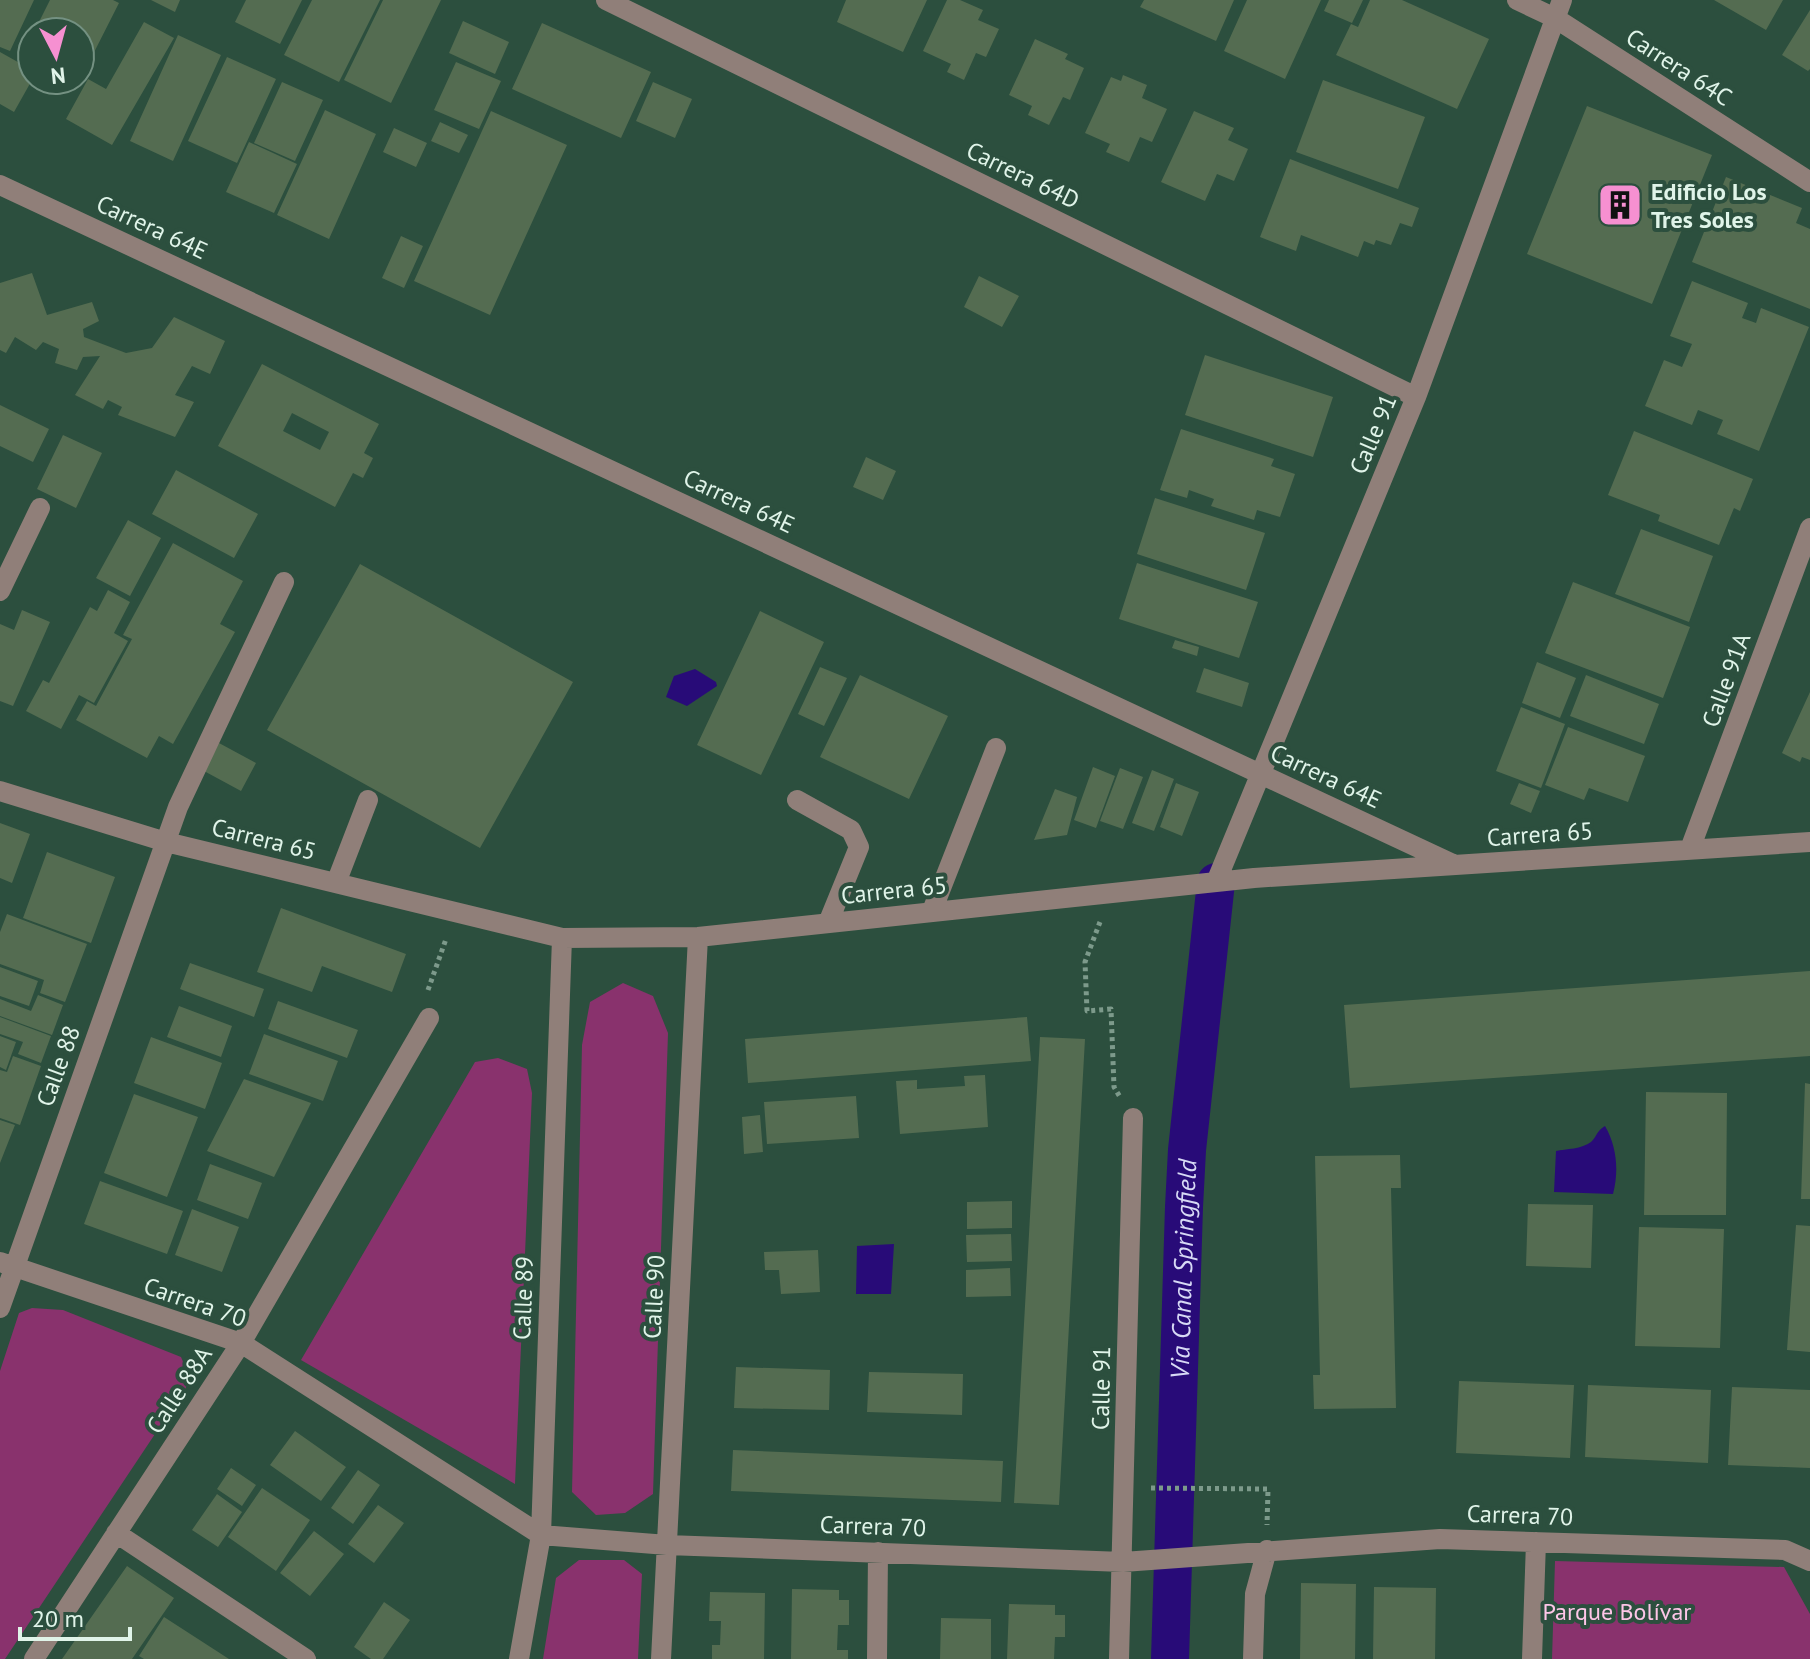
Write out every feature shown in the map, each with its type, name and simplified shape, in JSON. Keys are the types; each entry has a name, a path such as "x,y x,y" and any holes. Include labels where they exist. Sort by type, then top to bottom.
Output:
{"street":[{"name":"Carrera 64D","path":"606,0 1416,397"},
{"name":"Carrera 64C","path":"1517,0 1558,9 1810,182"},
{"name":"Calle 91","path":"1216,882 1416,397 1558,9"},
{"name":"Carrera 64E","path":"0,185 1456,865"},
{"path":"0,591 40,508"},
{"name":"Calle 91A","path":"1690,849 1810,528"},
{"name":"Calle 88","path":"0,1308 7,1265 178,807 284,582"},
{"path":"932,911 996,748"},
{"name":"Carrera 65","path":"0,791 166,842 562,938 698,937 1216,882 1810,842"},
{"path":"336,883 368,800"},
{"path":"797,800 851,830 859,847 828,923"},
{"name":"Calle 90","path":"661,1659 698,937"},
{"name":"Calle 89","path":"519,1659 541,1535 562,938"},
{"name":"Calle 88A","path":"34,1659 241,1343 429,1018"},
{"name":"Calle 91","path":"1119,1659 1133,1118"},
{"name":"Carrera 70","path":"7,1265 241,1343 541,1535 667,1545 1123,1562 1440,1539 1785,1550 1810,1561"},
{"path":"116,1533 306,1659"},
{"path":"1532,1659 1536,1542"},
{"path":"1253,1659 1255,1594 1267,1550"},
{"path":"877,1659 878,1552"}],"path":[{"path":"1112,892 1085,962 1087,1011 1111,1009 1114,1087 1133,1118"},
{"path":"429,1018 426,995 455,912"},
{"path":"1159,1488 1268,1489 1267,1550"}],"green space":[{"path":"623,983 653,996 668,1033 653,1494 625,1513 596,1515 572,1492 582,1045 590,1002"},
{"path":"498,1058 527,1069 532,1093 515,1484 301,1360 475,1062"},
{"path":"32,1308 63,1310 181,1357 191,1380 5,1659 0,1659 0,1371 19,1313"},
{"path":"579,1560 624,1560 642,1574 638,1659 543,1659 556,1578"},
{"name":"Parque Bolívar","path":"1555,1561 1784,1567 1810,1614 1810,1659 1552,1659"}],"shaded area":[{"path":"695,669 716,682 717,686 687,706 666,697 674,676"},
{"path":"1605,1126 1616,1159 1613,1194 1554,1192 1556,1151 1587,1144"},
{"path":"894,1244 891,1294 856,1294 857,1246"}],"building":[{"path":"0,0 34,0 26,16 16,16 16,38 10,51 0,47"},
{"path":"50,0 113,0 119,3 96,48 96,16 42,16"},
{"path":"151,0 180,0 175,12"},
{"path":"246,0 302,0 280,44 235,22"},
{"path":"312,0 380,0 339,82 284,55"},
{"path":"383,0 441,0 391,103 344,80"},
{"path":"846,0 927,0 903,52 837,22"},
{"path":"947,0 960,0 983,10 978,20 999,29 986,57 976,53 964,80 947,72 951,64 923,51"},
{"path":"1144,0 1234,0 1216,41 1140,7"},
{"path":"1247,0 1321,0 1285,79 1224,51"},
{"path":"1329,0 1363,0 1352,23 1324,11"},
{"path":"1370,0 1402,0 1489,39 1457,109 1336,55 1351,24 1358,27"},
{"path":"1714,0 1783,0 1766,30"},
{"path":"1810,10 1810,69 1808,71 1782,55"},
{"path":"463,21 509,42 495,74 449,53"},
{"path":"144,22 174,38 112,145 66,119 79,96 96,96 96,83 106,89"},
{"path":"542,23 651,72 621,138 512,89"},
{"path":"178,35 221,55 173,161 130,141"},
{"path":"1035,39 1068,54 1065,59 1084,68 1070,100 1063,97 1049,125 1028,115 1032,106 1009,95"},
{"path":"0,52 16,61 16,96 23,96 14,112 0,104"},
{"path":"227,57 276,79 237,163 188,141"},
{"path":"456,62 501,81 479,129 434,110"},
{"path":"1123,75 1147,85 1142,98 1167,109 1152,142 1140,137 1129,162 1106,152 1110,144 1085,133 1111,77 1121,81"},
{"path":"1323,80 1425,117 1398,189 1296,152"},
{"path":"282,82 323,100 295,161 254,143"},
{"path":"653,82 692,99 675,138 636,121"},
{"name":"Edificio Los Tres Soles","path":"1587,106 1712,155 1652,304 1527,254"},
{"path":"325,110 376,134 329,239 277,215"},
{"path":"491,111 567,145 490,315 414,281"},
{"path":"1194,111 1234,128 1228,140 1248,149 1234,181 1217,174 1205,201 1161,182"},
{"path":"440,122 468,135 459,153 431,141"},
{"path":"394,128 427,143 416,167 383,152"},
{"path":"249,142 297,164 274,213 226,192"},
{"path":"1290,159 1419,208 1412,227 1400,223 1391,245 1376,240 1374,245 1364,241 1358,257 1301,235 1296,251 1260,237"},
{"path":"1726,177 1802,208 1796,223 1810,229 1810,309 1692,262"},
{"path":"401,236 423,246 404,288 382,278"},
{"path":"32,273 47,315 92,302 99,321 83,329 84,337 126,353 152,348 174,317 225,341 210,374 192,366 175,395 194,402 175,437 118,415 122,407 108,400 103,409 75,395 100,356 83,357 77,370 55,363 59,349 43,342 36,350 15,337 6,353 0,350 0,283"},
{"path":"979,276 1019,296 1002,327 964,307"},
{"path":"1692,281 1748,303 1742,318 1756,323 1761,308 1809,327 1759,451 1717,434 1723,420 1698,410 1692,425 1645,406 1664,360 1682,367 1692,344 1670,336"},
{"path":"1205,355 1333,397 1313,457 1185,415"},
{"path":"262,364 379,424 364,453 373,458 363,478 353,473 335,507 218,446","holes":["292,413 329,432 320,450 283,431"]},
{"path":"0,405 49,429 33,462 0,446"},
{"path":"1181,429 1274,459 1271,466 1295,474 1280,517 1257,510 1254,520 1211,506 1214,499 1189,490 1187,498 1160,490"},
{"path":"1634,431 1753,479 1740,511 1734,508 1719,545 1658,521 1660,515 1608,495"},
{"path":"63,435 102,453 76,508 37,489"},
{"path":"866,457 896,471 883,500 853,487"},
{"path":"176,470 258,514 234,558 152,514"},
{"path":"1155,498 1265,533 1246,590 1137,554"},
{"path":"128,520 161,538 130,596 96,578"},
{"path":"1641,529 1713,556 1689,622 1615,594"},
{"path":"173,543 243,581 220,624 235,632 173,744 159,736 147,758 76,720 87,701 96,706 132,639 123,635"},
{"path":"1137,563 1258,602 1239,658 1119,619"},
{"path":"360,564 573,682 480,848 267,730"},
{"path":"1573,582 1690,627 1663,698 1545,653"},
{"path":"108,590 130,602 114,633 128,641 94,703 79,695 61,729 26,711 43,680 49,683 90,607 97,611"},
{"path":"22,610 50,622 13,706 0,701 0,624 14,630"},
{"path":"760,611 824,642 761,775 697,745"},
{"path":"1175,640 1199,647 1197,656 1172,648"},
{"path":"1537,662 1576,678 1560,718 1522,703"},
{"path":"820,667 847,678 824,726 798,714"},
{"path":"1204,668 1249,683 1242,707 1196,692"},
{"path":"860,675 948,716 909,799 820,757"},
{"path":"1586,675 1659,704 1644,744 1570,716"},
{"path":"1810,692 1810,760 1802,757 1800,762 1782,753"},
{"path":"1521,707 1565,724 1541,788 1496,771"},
{"path":"1568,727 1645,756 1628,802 1589,788 1584,800 1545,785"},
{"path":"219,743 256,763 241,791 204,771"},
{"path":"1093,767 1115,776 1096,828 1074,820"},
{"path":"1120,768 1143,777 1123,829 1100,821"},
{"path":"1152,770 1174,779 1154,831 1132,823"},
{"path":"1176,783 1199,792 1182,836 1160,827"},
{"path":"1519,783 1540,791 1531,813 1510,804"},
{"path":"1055,789 1077,797 1067,835 1034,840"},
{"path":"0,823 30,834 12,883 0,878"},
{"path":"47,852 115,877 91,943 23,918"},
{"path":"281,908 406,954 392,992 322,966 312,992 257,972"},
{"path":"7,914 87,944 65,1002 40,993 44,980 0,964 0,932"},
{"path":"190,963 264,989 254,1017 180,989"},
{"path":"0,967 38,981 29,1006 0,996"},
{"path":"1810,971 1810,1056 1350,1088 1344,1005"},
{"path":"38,995 63,1005 52,1035 0,1016 0,999 31,1011"},
{"path":"278,1001 358,1030 347,1058 268,1029"},
{"path":"179,1006 232,1026 221,1057 167,1037"},
{"path":"0,1017 51,1036 41,1063 18,1054 23,1042 0,1034"},
{"path":"1027,1017 1031,1061 748,1083 745,1039"},
{"path":"264,1034 338,1061 323,1101 249,1074"},
{"path":"0,1036 16,1042 6,1070 0,1067"},
{"path":"151,1037 222,1063 205,1109 134,1083"},
{"path":"1040,1037 1085,1039 1059,1505 1014,1503"},
{"path":"13,1056 41,1066 20,1125 0,1118 0,1070 7,1072"},
{"path":"985,1075 988,1127 900,1134 896,1081 917,1080 917,1089 965,1086 964,1076"},
{"path":"244,1079 311,1103 274,1177 207,1151"},
{"path":"1805,1083 1810,1084 1810,1199 1801,1199"},
{"path":"1646,1092 1727,1093 1726,1215 1644,1215"},
{"path":"134,1094 198,1117 167,1197 104,1173"},
{"path":"856,1096 859,1138 767,1144 764,1102"},
{"path":"760,1115 763,1152 744,1154 742,1117"},
{"path":"0,1120 15,1125 0,1163"},
{"path":"1400,1155 1401,1188 1391,1188 1396,1408 1314,1409 1313,1375 1320,1375 1315,1156"},
{"path":"210,1164 262,1183 248,1219 197,1200"},
{"path":"100,1181 183,1211 167,1254 84,1224"},
{"path":"1012,1201 1012,1228 967,1229 967,1202"},
{"path":"1528,1204 1593,1205 1591,1268 1526,1266"},
{"path":"192,1209 239,1227 222,1272 175,1255"},
{"path":"1796,1225 1810,1226 1810,1352 1787,1350"},
{"path":"1639,1227 1724,1229 1720,1348 1635,1346"},
{"path":"1011,1234 1012,1261 967,1262 966,1235"},
{"path":"818,1250 820,1292 781,1294 779,1270 765,1270 764,1252"},
{"path":"1010,1268 1011,1296 966,1297 966,1270"},
{"path":"736,1367 830,1370 829,1410 734,1408"},
{"path":"869,1372 963,1374 962,1415 867,1412"},
{"path":"1459,1381 1574,1385 1570,1458 1456,1453"},
{"path":"1588,1385 1711,1390 1708,1463 1585,1457"},
{"path":"1732,1387 1810,1390 1810,1468 1728,1465"},
{"path":"295,1431 346,1467 321,1501 270,1465"},
{"path":"733,1450 1003,1461 1001,1502 731,1491"},
{"path":"231,1468 256,1485 242,1506 217,1489"},
{"path":"358,1470 380,1485 353,1524 331,1508"},
{"path":"262,1488 310,1520 276,1571 228,1537"},
{"path":"217,1494 242,1512 218,1547 192,1530"},
{"path":"378,1505 404,1523 374,1563 348,1544"},
{"path":"314,1531 344,1554 310,1596 280,1573"},
{"path":"127,1566 174,1598 132,1659 62,1659"},
{"path":"1301,1583 1356,1584 1355,1659 1300,1659"},
{"path":"1374,1587 1436,1588 1435,1659 1373,1659"},
{"path":"792,1589 839,1590 839,1600 849,1600 849,1625 838,1625 837,1650 848,1650 848,1659 791,1659"},
{"path":"710,1592 765,1593 764,1659 712,1659 712,1645 720,1645 721,1621 709,1621"},
{"path":"384,1602 410,1620 383,1659 371,1659 354,1647"},
{"path":"1009,1604 1055,1605 1055,1615 1065,1615 1065,1637 1055,1637 1054,1659 1007,1659"},
{"path":"164,1617 229,1659 144,1659 139,1656"},
{"path":"941,1618 991,1619 991,1659 940,1659"}],"waterway":[{"name":"Via Canal Springfield","path":"1170,1659 1187,1150 1216,882"}],"place":[{"name":"Edificio Los Tres Soles","path":"1620,205"}]}
